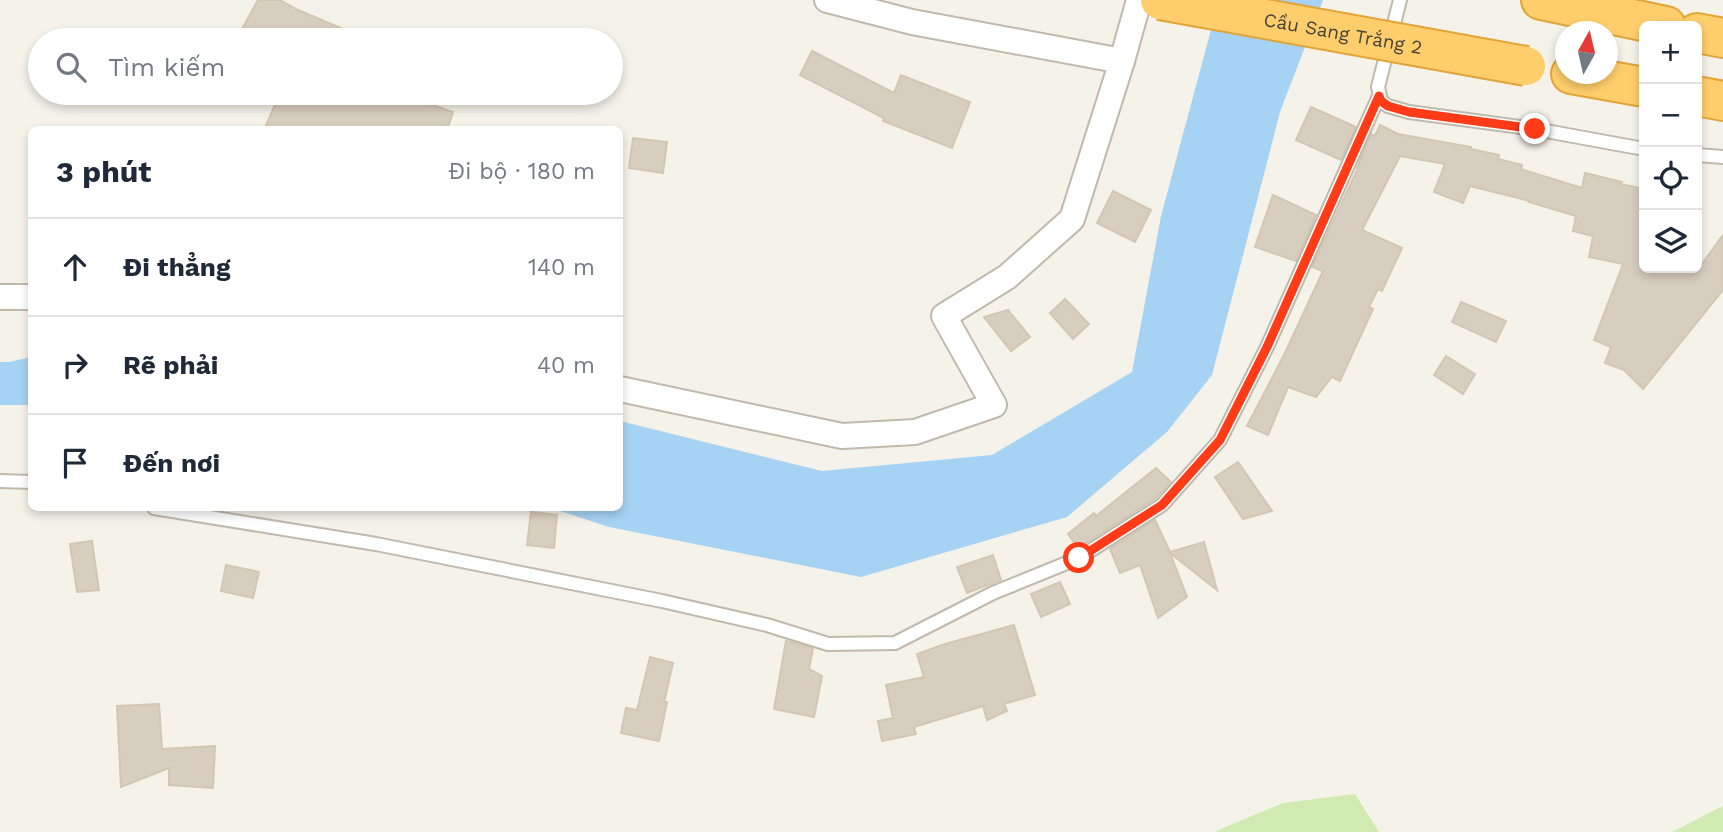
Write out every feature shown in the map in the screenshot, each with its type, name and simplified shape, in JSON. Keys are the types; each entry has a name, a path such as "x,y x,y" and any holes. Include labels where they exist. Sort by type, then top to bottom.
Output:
{"highway":[{"name":"Cầu Sang Trắng 2","path":"1160,0 1555,70"},
{"path":"1541,0 1642,21"},
{"path":"1702,34 1723,38"},
{"path":"1618,82 1639,86"},
{"path":"1702,97 1723,101"}],"street":[{"path":"827,0 912,22 1122,61"},
{"path":"623,389 842,436 915,432 994,405 944,316 1007,278 1072,219 1139,0"},
{"path":"0,297 28,298"}],"lane":[{"path":"1400,0 1377,87 1381,101 1388,106 1409,112 1535,129 1639,148"},
{"path":"172,511 376,544 649,598 767,625 828,644 895,643 993,593 1079,558 1162,505 1220,440 1267,347 1379,96"},
{"path":"1702,155 1723,157"},
{"path":"0,481 28,482"}],"green space":[{"path":"1355,794 1379,832 1214,832 1283,803"},
{"path":"1723,806 1723,832 1672,832"}],"water":[{"path":"1219,0 1323,0 1280,112 1212,375 1167,432 1067,517 861,577 609,527 560,511 623,511 623,422 822,471 992,455 1132,372 1161,216"},
{"path":"28,358 28,405 0,405 0,362"}],"building":[{"path":"258,0 280,0 341,28 243,28"},
{"path":"812,51 894,93 901,75 970,102 952,148 883,121 884,118 800,75"},
{"path":"275,105 433,105 453,112 448,126 266,126"},
{"path":"1311,107 1356,127 1341,160 1296,140"},
{"path":"1380,125 1398,134 1471,147 1499,155 1498,159 1522,165 1521,169 1582,188 1585,173 1639,188 1639,273 1702,273 1702,264 1723,235 1723,290 1643,389 1624,370 1605,363 1611,347 1594,340 1623,264 1589,257 1593,236 1573,231 1576,216 1470,186 1463,203 1434,192 1445,164 1400,156 1362,230 1402,248 1382,291 1378,289 1369,307 1373,309 1340,381 1332,377 1316,397 1288,387 1268,435 1247,426 1323,271 1312,267 1371,134 1375,136"},
{"path":"633,138 667,142 663,173 629,168"},
{"path":"1113,191 1151,210 1135,242 1097,223"},
{"path":"1273,195 1316,215 1296,261 1255,247"},
{"path":"1065,299 1089,324 1073,339 1050,313"},
{"path":"1461,302 1506,321 1496,342 1452,322"},
{"path":"1008,310 1030,337 1011,351 984,317"},
{"path":"1446,356 1475,374 1463,394 1434,375"},
{"path":"1238,462 1272,511 1243,519 1215,477"},
{"path":"1156,468 1171,482 1156,498 1078,548 1068,534 1094,513 1096,516"},
{"path":"531,512 557,515 554,548 527,545"},
{"path":"1155,520 1170,552 1204,542 1217,590 1170,553 1187,597 1158,618 1140,565 1120,573 1110,549"},
{"path":"92,541 99,590 77,592 70,544"},
{"path":"993,555 1001,580 967,593 957,567"},
{"path":"226,565 259,572 253,598 221,591"},
{"path":"1060,582 1070,604 1041,617 1031,594"},
{"path":"1014,625 1035,695 1004,704 1007,711 987,720 983,706 914,727 916,734 882,741 878,721 893,718 886,685 924,677 917,654"},
{"path":"786,641 813,648 809,669 822,676 814,717 774,709"},
{"path":"650,657 673,663 659,741 621,733 626,708 637,710"},
{"path":"159,704 162,749 215,746 213,788 169,785 169,768 121,787 117,706"}],"route":[{"path":"1079,558 1162,505 1220,440 1267,347 1379,96 1388,106 1409,112 1535,129"}]}
